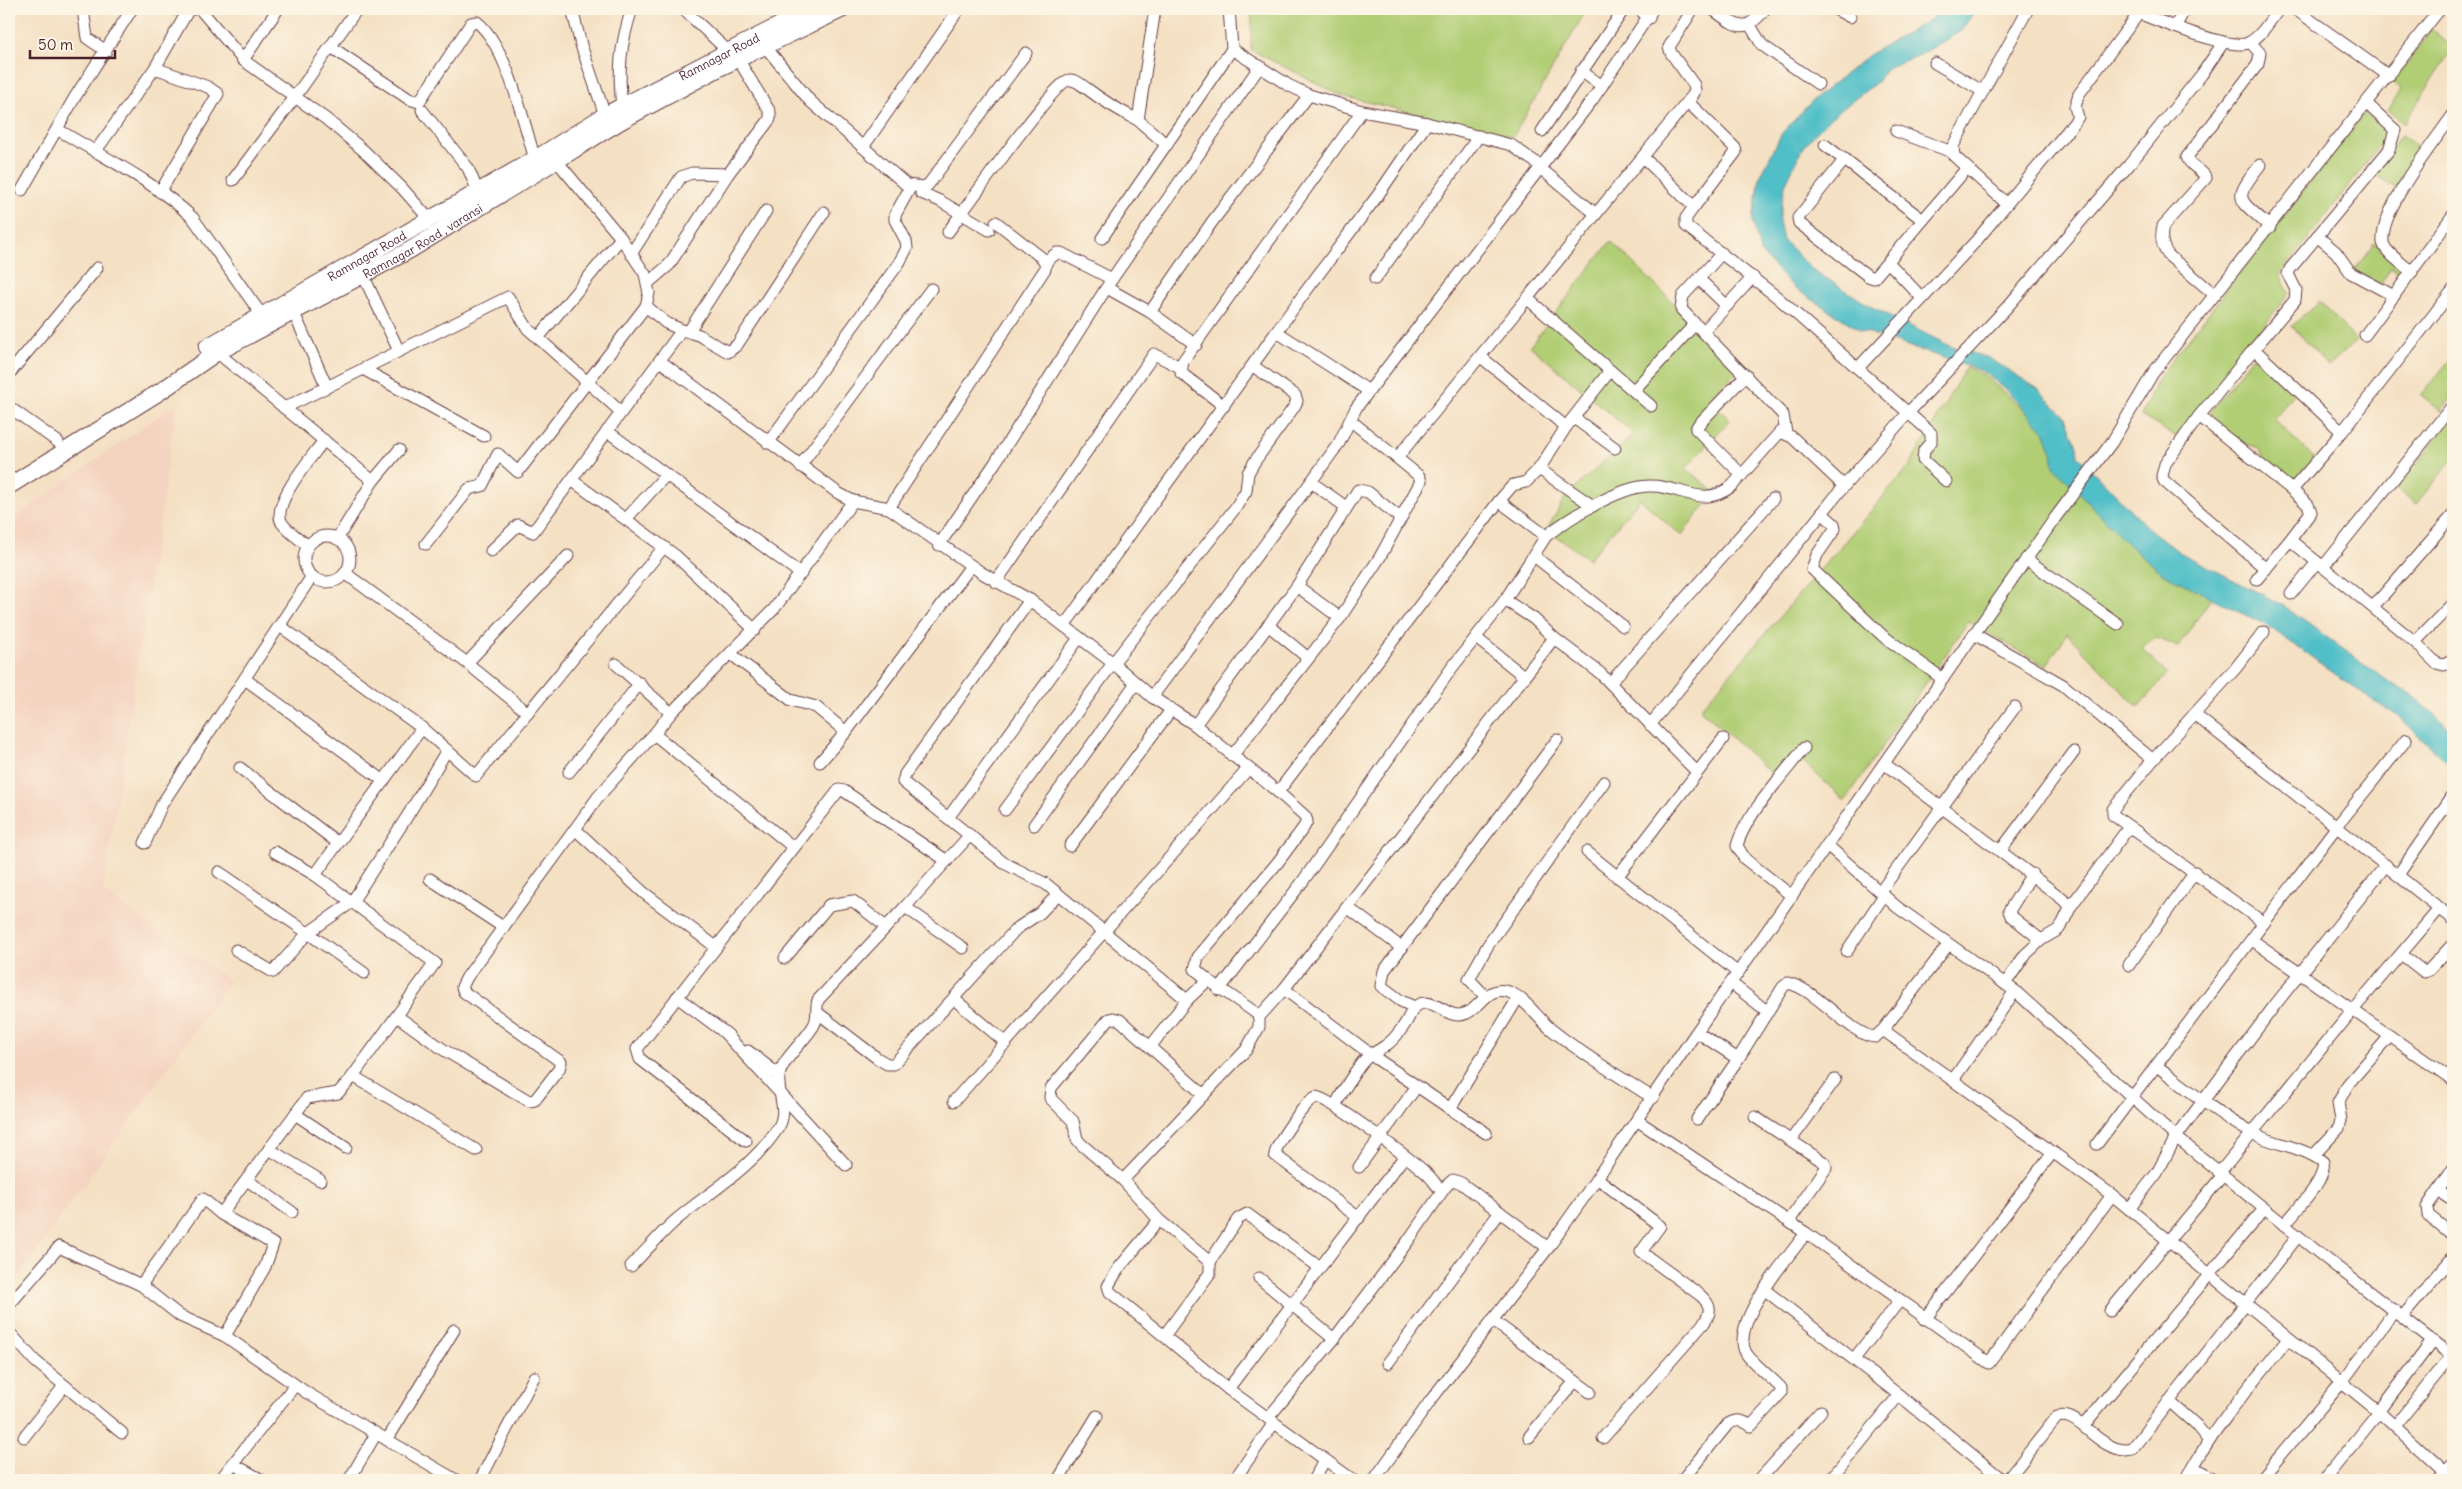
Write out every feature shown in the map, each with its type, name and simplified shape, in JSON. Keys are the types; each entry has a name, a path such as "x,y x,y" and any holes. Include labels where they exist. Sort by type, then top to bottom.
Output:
{"main road":[{"name":"Ramnagar Road","path":"9,472 213,349 261,314 430,220 535,159 605,115 672,78 733,55 811,9"},
{"name":"Ramnagar Road , varansi","path":"9,486 161,391 213,349 293,311 410,250 556,160 733,55 764,46 843,9"}],"street":[{"path":"83,9 87,38 106,51"},
{"path":"22,190 75,97 132,9"},
{"path":"174,9 196,9 243,60 295,97 363,150 402,188 430,220"},
{"path":"95,152 196,9"},
{"path":"243,60 278,9"},
{"path":"233,180 357,9"},
{"path":"572,9 581,45 605,115"},
{"path":"622,107 618,74 625,29 632,9"},
{"path":"648,283 669,265 728,174 771,116 733,55 683,9"},
{"path":"863,147 959,9"},
{"path":"1138,120 1155,9"},
{"path":"1102,238 1232,49 1229,9"},
{"path":"1542,131 1624,9"},
{"path":"1152,697 1339,443 1350,420 1369,391 1602,86 1651,13 1639,9"},
{"path":"1397,458 1688,102 1695,90 1694,85 1670,53 1670,47 1693,9"},
{"path":"1712,9 1742,27 1750,25 1765,9"},
{"path":"1835,9 1850,17"},
{"path":"1952,152 1956,138 2028,9"},
{"path":"2128,9 2223,43 2242,45 2250,42 2261,33 2279,9"},
{"path":"2176,26 2185,9"},
{"path":"2295,9 2389,76"},
{"path":"1374,1480 1430,1400 1548,1248 1598,1178 1697,1032 2026,559 2102,457 2153,373 2440,9"},
{"path":"1858,368 1976,241 2074,123 2078,117 2075,107 2079,94 2139,13"},
{"path":"331,47 409,99 419,102 471,23 477,22 489,33 500,51 535,159"},
{"path":"1750,25 1762,45 1818,84"},
{"path":"2215,296 2168,255 2163,247 2161,234 2163,226 2206,178 2189,162 2187,157 2258,64 2260,53 2250,42"},
{"path":"1650,725 1844,486 1908,413 2009,306 2129,164 2202,74 2223,43"},
{"path":"764,46 810,101 908,185 922,187 928,185 1026,53"},
{"path":"1232,49 1288,85 1309,95 1362,111 1479,136 1515,147 1596,214"},
{"path":"1936,63 1982,91"},
{"path":"939,545 995,463 1110,283 1260,66"},
{"path":"155,68 218,93 198,131 160,192"},
{"path":"1581,71 1602,86"},
{"path":"948,232 1041,108 1064,82 1072,80 1078,83 1105,103 1138,120 1167,145"},
{"path":"1150,312 1212,222 1309,95"},
{"path":"1688,102 1736,148 1736,152 1686,218 1686,226 1803,318 1931,433 1931,442 1924,450 1923,460 1946,481"},
{"path":"2266,569 2164,481 2162,476 2165,464 2199,416 2295,300 2296,290 2288,274 2317,236 2389,150 2395,130 2367,104"},
{"path":"422,110 468,168 478,192"},
{"path":"1224,406 1186,378 1181,373 1180,367 1362,111"},
{"path":"2412,272 2385,248 2383,242 2385,228 2400,192 2410,175 2453,115"},
{"path":"1064,626 1378,195 1427,124"},
{"path":"57,129 160,192 193,218 261,314"},
{"path":"1896,131 1952,152 2006,203"},
{"path":"1375,279 1479,136"},
{"path":"1825,145 1924,220"},
{"path":"1643,157 1694,207"},
{"path":"1845,159 1800,213 1799,223 1868,276 1874,278 1967,168"},
{"path":"426,544 469,488 482,486 498,454 518,472 587,380 646,306 649,293 648,283 631,254 556,160"},
{"path":"2260,165 2242,188 2241,195 2243,201 2270,227"},
{"path":"631,254 681,177 692,172 728,174"},
{"path":"768,442 899,263 907,248 906,241 895,220 895,215 909,191 908,185"},
{"path":"920,193 992,226 1045,262"},
{"path":"491,551 518,525 533,532 573,481 621,412 660,361 686,331 766,211"},
{"path":"646,306 666,323 686,331 723,351 731,351 737,345 824,212"},
{"path":"2365,335 2453,215"},
{"path":"2317,236 2336,252 2351,273 2394,296"},
{"path":"538,338 620,238"},
{"path":"1045,262 1057,253 1061,253 1110,283 1196,345"},
{"path":"1722,253 1683,296 1680,305 1684,313 1783,415 1786,433"},
{"path":"889,508 1045,269 1045,262"},
{"path":"1888,262 1922,298"},
{"path":"9,374 97,268"},
{"path":"363,275 399,351"},
{"path":"1634,390 1699,328 1727,306 1753,277"},
{"path":"1698,279 1727,306"},
{"path":"800,466 931,289"},
{"path":"2292,490 2342,432 2453,290"},
{"path":"284,408 508,297 528,329 621,412"},
{"path":"1528,299 1609,372 1634,390 1651,406"},
{"path":"293,311 327,387"},
{"path":"1277,332 1369,391"},
{"path":"2254,348 2342,432"},
{"path":"213,349 373,481"},
{"path":"996,582 1154,354 1180,367"},
{"path":"1481,357 1566,428"},
{"path":"660,361 838,493 853,501 889,508 971,566 1030,600 1113,663 1152,697 1195,725 1305,816 1307,820 1304,827 1278,862 1198,957 1195,969 1219,990 1256,1013 1259,1017 1259,1028 1246,1050 1123,1180"},
{"path":"1005,810 1113,663 1236,507 1246,490 1248,473 1294,407 1297,401 1294,395 1253,366"},
{"path":"363,369 484,436"},
{"path":"1278,792 1499,501 1513,485 1526,482 1539,469 1566,428 1609,372"},
{"path":"1742,475 1696,429 1746,375"},
{"path":"2291,594 2320,565 2453,405"},
{"path":"9,407 58,442"},
{"path":"2199,416 2292,490 2308,505 2311,512 2257,579"},
{"path":"1574,418 1615,448"},
{"path":"1232,756 1340,618 1380,558 1421,481 1419,476 1350,420"},
{"path":"607,431 801,574"},
{"path":"1219,990 1302,881 1387,758 1505,600 1546,536 1572,516 1640,487 1648,486 1711,497 1723,493 1742,475 1775,434 1780,432 1786,433 1844,486"},
{"path":"308,546 282,522 279,510 290,488 324,440"},
{"path":"337,539 373,481 399,450"},
{"path":"1539,469 1593,506"},
{"path":"626,519 666,475"},
{"path":"573,481 664,547 754,630"},
{"path":"1311,482 1346,507"},
{"path":"1195,725 1297,586 1337,525 1354,494 1362,489 1368,492 1400,518"},
{"path":"1610,683 1773,499"},
{"path":"397,1016 444,1050 529,1101 535,1100 559,1069 561,1062 464,992 462,988 503,927 598,798 671,713 754,630 801,574 853,501"},
{"path":"1499,501 1546,536"},
{"path":"1822,513 1834,524 1836,529 1818,556 1812,569 1882,636 1943,680"},
{"path":"2372,607 2453,515"},
{"path":"323,536 337,539 347,548 349,554 348,567 345,573 339,578 325,582 312,576 305,564 304,556 308,546 323,536"},
{"path":"2290,540 2416,642 2436,663 2444,665 2453,660"},
{"path":"280,626 422,728 476,776 664,547"},
{"path":"467,662 568,556"},
{"path":"1534,556 1623,626"},
{"path":"2026,559 2118,624"},
{"path":"820,762 846,732 971,566"},
{"path":"345,573 467,662 528,713"},
{"path":"146,843 162,804 312,576"},
{"path":"1297,586 1340,618"},
{"path":"1030,600 903,778 906,786 1004,862 1046,884 1187,1000"},
{"path":"1505,600 1534,619 1554,638 1586,660 1696,771"},
{"path":"2416,642 2453,603"},
{"path":"1268,625 1308,658"},
{"path":"2264,632 2235,669 2153,760 2113,809 2113,815 2264,923"},
{"path":"1974,634 2063,685 2153,760"},
{"path":"948,818 1079,638"},
{"path":"1476,638 1525,677"},
{"path":"1259,1017 1284,989 1554,638"},
{"path":"731,654 791,700 816,708 846,732"},
{"path":"616,664 640,683 671,713"},
{"path":"245,679 384,780"},
{"path":"569,772 640,683"},
{"path":"1034,825 1136,683"},
{"path":"1847,951 1882,894 1941,808 2015,707"},
{"path":"1070,846 1171,710"},
{"path":"2194,714 2453,919"},
{"path":"315,875 422,728"},
{"path":"654,734 793,847"},
{"path":"1617,877 1696,771 1723,739"},
{"path":"1414,1007 1401,1001 1382,986 1384,971 1558,740"},
{"path":"2097,1144 2337,826 2406,740"},
{"path":"1792,896 1745,859 1737,846 1739,836 1804,748"},
{"path":"236,950 273,972 308,933 352,902 447,750"},
{"path":"2001,850 2074,752"},
{"path":"1885,764 1941,808 2001,850 2071,906"},
{"path":"240,768 338,843"},
{"path":"954,1101 1248,769"},
{"path":"1485,996 1469,979 1472,972 1488,945 1604,782"},
{"path":"746,1141 640,1058 637,1049 839,790 844,791 947,861"},
{"path":"2398,875 2453,795"},
{"path":"2005,984 2021,960 2041,940 2058,930 2071,906 2130,827"},
{"path":"575,829 644,893 716,947"},
{"path":"631,1266 675,1221 724,1185 766,1144 779,1126 783,1115 779,1075 814,1026 818,1013 817,1004 824,993 970,835"},
{"path":"1827,846 1882,894 1948,945 2015,991 2176,1137 2284,1225 2453,1355 2395,1426"},
{"path":"221,1214 307,1098 338,1093 353,1076 435,963 315,875 275,852"},
{"path":"1587,852 1735,978 1768,1012"},
{"path":"2129,1209 2157,1173 2176,1137 2300,973 2386,865"},
{"path":"219,872 364,974"},
{"path":"2129,965 2195,872"},
{"path":"2032,874 2009,911 2011,916 2041,940"},
{"path":"430,880 503,927"},
{"path":"818,1013 877,1058 887,1064 894,1064 1016,929 1024,921 1040,913 1058,894"},
{"path":"784,958 829,905 853,901 886,927"},
{"path":"905,907 963,948"},
{"path":"1347,907 1402,948"},
{"path":"2110,1311 2352,1010 2440,908"},
{"path":"2252,940 2453,1080"},
{"path":"2401,954 2424,972 2429,970 2453,944"},
{"path":"1697,1119 1768,1012 1782,987 1788,983 1818,999 1862,1033 1875,1036 1883,1030 1948,945"},
{"path":"1150,1047 1187,1000 1208,980"},
{"path":"1284,989 1370,1053 1486,1133"},
{"path":"1335,1106 1354,1072 1370,1053 1391,1042 1408,1021 1414,1007 1423,1002 1450,1013 1466,1014 1485,996 1495,991 1509,992 1518,998 1550,1029 1653,1098"},
{"path":"1953,1080 2015,991"},
{"path":"677,997 779,1075"},
{"path":"1450,1109 1518,998"},
{"path":"954,999 1006,1043"},
{"path":"1204,1095 1120,1020 1113,1018 1109,1019 1051,1088 1049,1094 1050,1098 1073,1121 1077,1139 1081,1144 1123,1180 1159,1220 1210,1262"},
{"path":"1883,1030 2112,1195 2380,1412 2445,1477 2453,1463"},
{"path":"723,1031 846,1165"},
{"path":"1697,1032 1738,1058"},
{"path":"2314,1155 2339,1128 2341,1120 2338,1103 2348,1084 2390,1036"},
{"path":"2157,1066 2203,1101 2252,1133 2314,1155 2323,1162 2325,1169 2321,1179 2284,1225"},
{"path":"353,1076 476,1150"},
{"path":"1791,1140 1835,1080"},
{"path":"1359,1167 1417,1086"},
{"path":"1359,1218 1275,1155 1281,1140 1312,1098 1320,1097 1380,1138 1427,1174 1442,1191"},
{"path":"295,1114 346,1148"},
{"path":"1755,1117 1816,1156 1824,1163 1826,1168 1789,1221"},
{"path":"1638,1121 1789,1221 1989,1363 2112,1195"},
{"path":"269,1149 320,1180"},
{"path":"1925,1319 2053,1152"},
{"path":"1228,1389 1404,1157"},
{"path":"2453,1169 2426,1211 2428,1215 2453,1235"},
{"path":"1598,1178 1660,1226 1641,1252 1700,1295 1708,1302 1710,1308 1710,1314 1704,1323 1603,1438"},
{"path":"247,1180 292,1212"},
{"path":"1234,1480 1271,1421 1408,1241 1449,1182 1457,1181 1548,1248"},
{"path":"2438,1191 2453,1201"},
{"path":"141,1284 203,1199 221,1214 273,1244 265,1267 225,1336"},
{"path":"2083,1426 2264,1208"},
{"path":"1388,1363 1500,1212"},
{"path":"1164,1336 1210,1273 1210,1262 1238,1219 1248,1214 1319,1267"},
{"path":"1159,1220 1119,1268 1108,1286 1110,1292 1228,1389 1353,1480"},
{"path":"1682,1480 1728,1424 1735,1420 1744,1421 1751,1426 1781,1394 1781,1388 1746,1353 1743,1343 1747,1319 1765,1290 1806,1233"},
{"path":"2007,1480 2057,1417 2063,1415 2072,1418 2100,1440 2118,1450 2132,1449 2298,1236"},
{"path":"9,1305 59,1247 141,1284 180,1316 225,1336 295,1385 456,1480"},
{"path":"2260,1480 2399,1313 2453,1257"},
{"path":"1259,1278 1334,1339"},
{"path":"1765,1290 1899,1395 2002,1480"},
{"path":"1854,1359 1900,1300"},
{"path":"1492,1320 1590,1392"},
{"path":"386,1440 454,1330"},
{"path":"9,1332 35,1361 122,1434"},
{"path":"2186,1480 2209,1441 2288,1339"},
{"path":"2324,1480 2380,1412 2433,1340"},
{"path":"480,1480 534,1377"},
{"path":"1529,1437 1575,1382"},
{"path":"220,1480 295,1385"},
{"path":"24,1437 64,1386"},
{"path":"1830,1480 1899,1395"},
{"path":"2169,1401 2196,1425 2209,1441"},
{"path":"1759,1480 1821,1411"},
{"path":"1058,1480 1097,1416"},
{"path":"349,1480 376,1434"},
{"path":"1312,1480 1325,1460"},
{"path":"233,1464 262,1480"},
{"path":"2193,1467 2216,1480"}],"shaded area":[{"path":"177,403 103,892 230,981 9,1290 9,521"}],"green space":[{"path":"1252,9 1587,9 1513,137 1342,96 1251,50"},
{"path":"2431,29 2453,48 2404,123 2388,110 2402,89 2393,83"},
{"path":"2364,113 2390,132 2280,275 2289,293 2180,439 2141,416 2158,378"},
{"path":"2401,135 2422,150 2396,189 2375,174"},
{"path":"1611,241 1740,369 1709,399 1730,420 1686,468 1715,492 1681,536 1640,499 1589,559 1547,530 1565,497 1634,434 1530,346"},
{"path":"2375,243 2406,270 2402,276 2391,267 2381,284 2354,270"},
{"path":"2320,301 2356,341 2328,366 2292,326"},
{"path":"2253,356 2294,392 2274,420 2315,458 2297,483 2268,464 2258,448 2215,434 2208,415"},
{"path":"2453,356 2453,396 2441,411 2421,395"},
{"path":"1966,367 1985,376 2058,440 2068,469 2216,591 2178,647 2156,638 2142,648 2167,674 2138,707 2067,634 2046,666 1968,622 1845,801 1794,753 1777,779 1700,709 1909,467"},
{"path":"2453,419 2453,459 2416,504 2396,488"}],"water":[{"path":"1946,9 1974,9 1974,12 1961,31 1920,55 1886,68 1877,82 1830,118 1803,147 1785,185 1779,221 1783,240 1810,268 1872,307 1952,347 1989,358 2038,389 2066,417 2077,446 2078,456 2148,528 2179,552 2281,604 2383,678 2413,695 2453,732 2453,767 2398,716 2370,699 2268,626 2164,574 2131,547 2054,467 2052,452 2044,431 2004,388 1982,371 1860,330 1794,288 1760,252 1753,222 1760,177 1782,133 1813,100 1873,52"}]}
